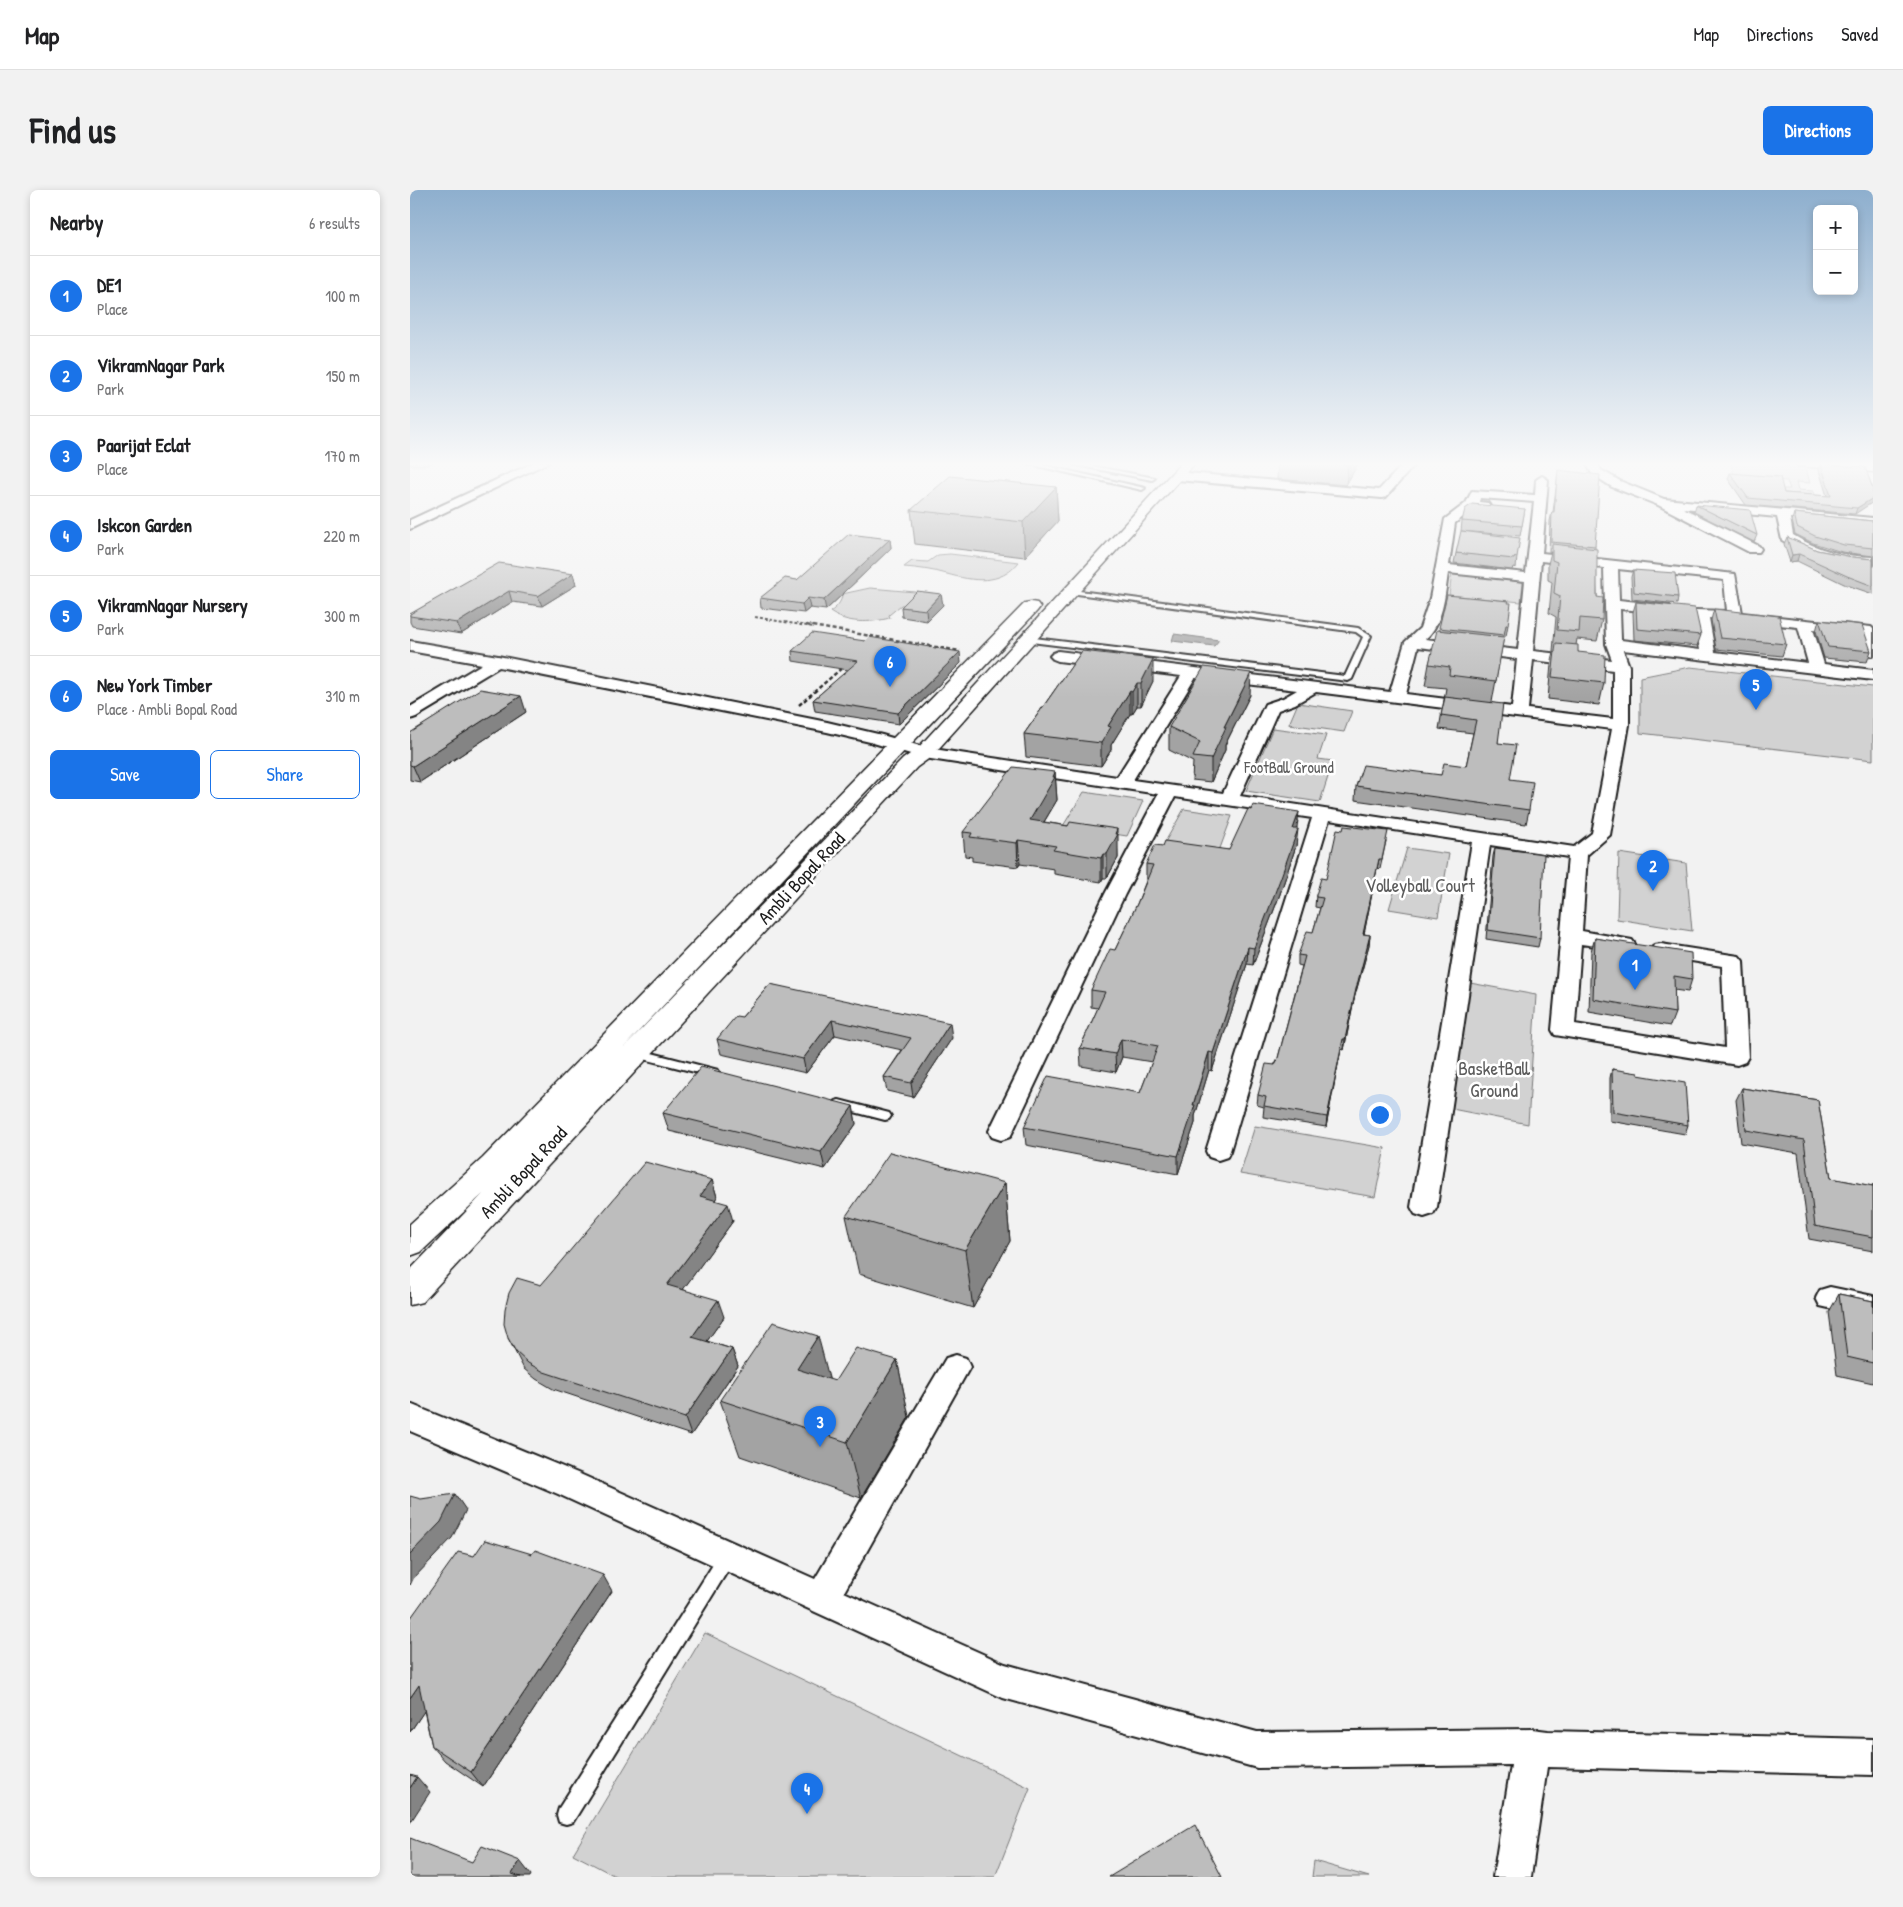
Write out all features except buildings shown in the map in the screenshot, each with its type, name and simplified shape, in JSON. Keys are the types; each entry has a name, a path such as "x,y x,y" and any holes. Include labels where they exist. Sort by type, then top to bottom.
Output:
{"street":[{"name":"Ambli Bopal Road","path":"410,1242 494,1166 1094,541"},
{"name":"Ambli Bopal Road","path":"410,1292 910,763 924,753 1026,639 1072,592 1110,541"},
{"path":"1397,697 1412,642 1427,630 1451,541"},
{"path":"1520,712 1535,561 1534,541"},
{"path":"1738,541 1754,549"},
{"path":"1792,541 1820,555 1873,561"},
{"path":"1442,568 1535,561 1608,574 1730,578 1735,617"},
{"path":"410,646 498,661 899,744 924,753 1578,853 1601,835 1621,725 1621,666 1614,644 1608,574"},
{"path":"1436,598 1455,600"},
{"path":"1612,604 1866,630 1873,651"},
{"path":"1512,605 1530,606"},
{"path":"1691,612 1708,655"},
{"path":"1804,624 1817,668"},
{"path":"1412,642 1621,666"},
{"path":"1614,644 1873,675"},
{"path":"1058,656 1621,725"},
{"path":"410,714 498,661"},
{"path":"1122,783 1192,672"},
{"path":"1229,800 1254,740 1271,707 1289,701 1314,687"},
{"path":"1009,782 1020,767"},
{"path":"1000,1131 1115,894 1169,790"},
{"path":"1218,1151 1322,814"},
{"path":"1424,1207 1482,839"},
{"path":"1570,936 1732,961 1738,1057 1563,1030 1570,936 1578,853"},
{"path":"1830,1298 1873,1307"},
{"path":"822,1598 956,1367"},
{"path":"410,1417 569,1484 1003,1681 1257,1750 1532,1747 1548,1750 1873,1757"},
{"path":"1512,1877 1532,1747"}],"lane":[{"path":"1026,639 1348,679 1367,636 1358,630 1072,592"},
{"path":"636,1053 722,1075"},
{"path":"828,1102 885,1116"},
{"path":"566,1815 728,1555"}],"path":[{"path":"755,617 960,651"},
{"path":"870,644 878,638"},
{"path":"796,707 848,663"}],"green space":[{"path":"950,554 1019,562 1012,570 1003,575 986,580 976,580 931,570 904,567 912,561 928,562 938,555"},
{"path":"1452,573 1523,581 1521,602 1449,595"},
{"path":"870,588 915,592 921,597 914,604 901,605 889,615 890,618 882,620 858,621 844,619 830,612 841,600 842,594"},
{"path":"1690,667 1873,687 1873,760 1640,733 1640,677"},
{"path":"1298,703 1352,711 1344,732 1289,724"},
{"name":"FootBall Ground","path":"1273,728 1326,735 1318,759 1333,761 1320,802 1246,791"},
{"path":"1084,792 1143,801 1127,836 1063,826"},
{"path":"1184,809 1232,816 1219,851 1165,842"},
{"name":"Volleyball Court","path":"1407,848 1449,854 1438,917 1389,909"},
{"path":"1619,853 1686,863 1692,931 1617,919"},
{"name":"BasketBall Ground","path":"1470,983 1536,995 1528,1124 1452,1109"},
{"path":"1255,1126 1385,1148 1375,1197 1240,1174"},
{"path":"705,1633 1030,1788 995,1877 617,1877 573,1854"},
{"path":"1314,1861 1369,1877 1312,1877"}],"shaded area":[{"path":"1174,634 1219,640 1214,646 1172,641"}],"place":[{"name":"New York Timber","path":"890,687"},
{"name":"VikramNagar Nursery","path":"1756,710"},
{"name":"VikramNagar Park","path":"1653,891"},
{"name":"DE1","path":"1635,990"},
{"name":"Paarijat Eclat","path":"820,1447"},
{"name":"Iskcon Garden","path":"807,1814"}]}
